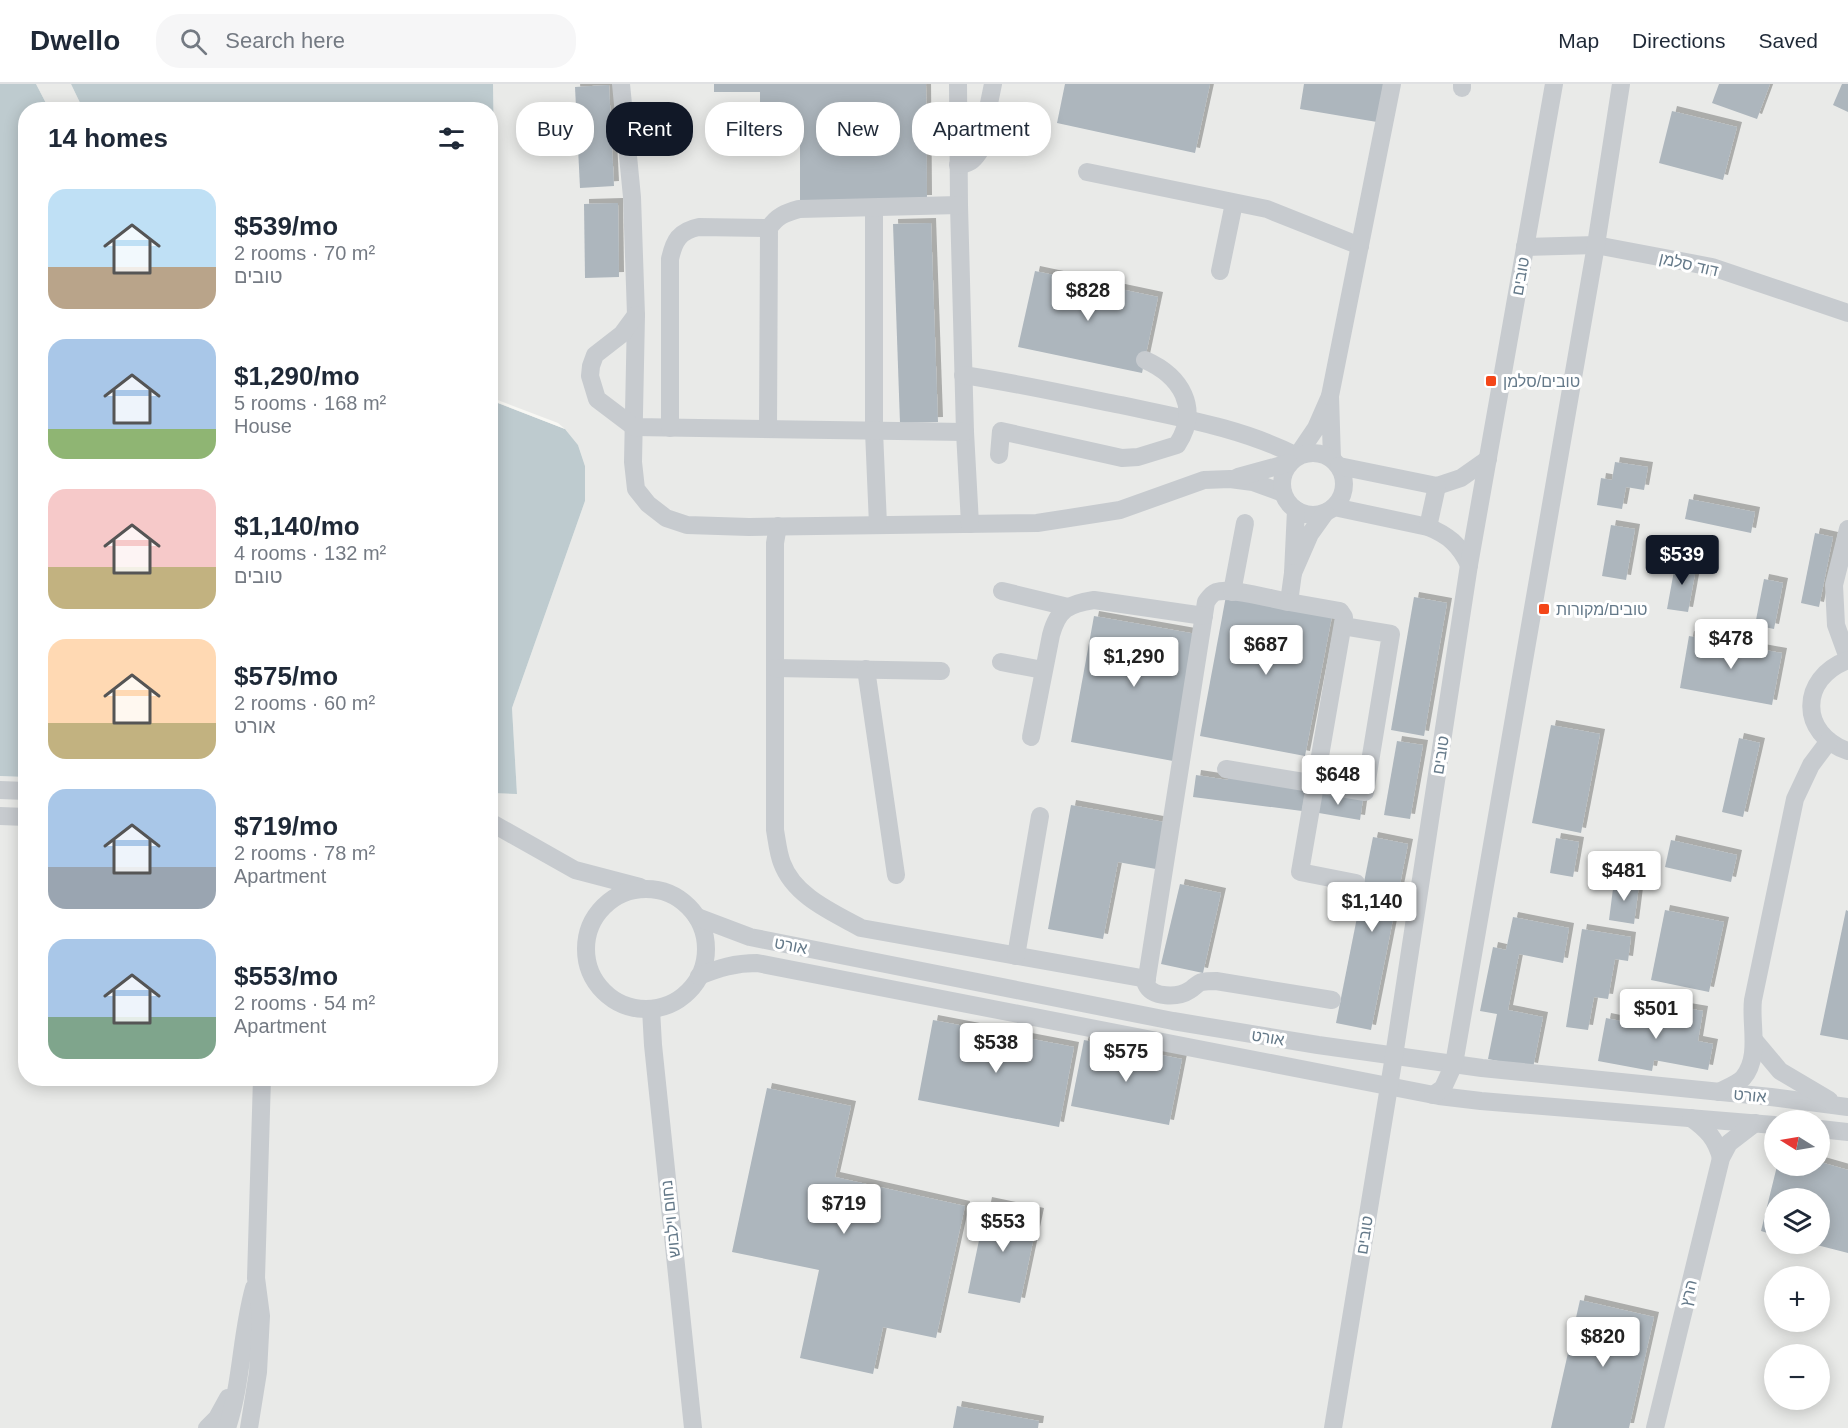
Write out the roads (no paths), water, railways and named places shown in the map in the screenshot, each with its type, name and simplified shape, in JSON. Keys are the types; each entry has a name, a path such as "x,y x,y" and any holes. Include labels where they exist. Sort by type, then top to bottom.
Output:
{"street":[{"path":"621,84 632,197 636,315 633,462 636,489 648,504 666,518 687,525 749,528 1037,523 1120,510 1204,480 1230,479 1253,483 1283,493"},
{"path":"958,84 958,205 970,524"},
{"path":"958,165 974,160 979,152 993,84"},
{"path":"1392,84 1330,396 1316,428 1284,472 1283,493 1288,503 1305,514 1316,515 1330,510 1428,527 1441,532 1455,542 1469,565"},
{"name":"טובים","path":"1333,1428 1394,1056 1469,565 1554,84"},
{"path":"1433,1095 1443,1088 1454,1064 1596,245 1621,84"},
{"path":"1087,172 1267,209 1360,246"},
{"path":"1220,272 1234,203"},
{"path":"768,429 769,228 780,216 799,209 958,205"},
{"path":"874,208 874,431 878,525"},
{"path":"670,428 670,259 673,245 688,229 699,227 769,228"},
{"name":"דוד סלמן","path":"1525,247 1596,245 1712,267 1847,315"},
{"path":"636,315 622,334 595,355 590,376 597,399 634,427 965,432"},
{"path":"999,455 1000,431 1122,458 1138,457 1177,445 1183,437 1188,402 1183,390 1169,375 1145,360"},
{"path":"963,375 1220,427 1281,448 1293,460"},
{"path":"1293,573 1310,534 1340,499 1344,490 1344,480 1336,462 1330,396"},
{"path":"1230,479 1293,460 1307,453 1317,452 1336,462 1437,486 1461,478 1488,459"},
{"path":"1428,527 1437,486"},
{"path":"1289,602 1296,510"},
{"path":"1232,592 1245,523"},
{"path":"778,526 775,543 775,830 782,864 800,891 826,909 861,928 1146,979"},
{"path":"1848,529 1834,585 1836,626 1848,659 1835,664 1824,673 1811,699 1816,727 1828,741 1848,751"},
{"path":"1002,591 1068,607"},
{"path":"1332,1000 1216,981 1199,982 1188,991 1177,995 1155,993 1148,989 1146,984 1206,603 1211,595 1218,591 1340,611 1344,617 1300,872 1356,883"},
{"path":"1031,736 1055,619 1068,607 1079,602 1094,600 1204,616"},
{"path":"1226,770 1365,792 1391,634 1343,626"},
{"path":"1000,662 1043,670"},
{"path":"775,668 941,671"},
{"path":"866,669 896,875"},
{"path":"1719,1092 1742,1078 1749,1068 1754,1040 1751,1015 1753,1000 1795,799 1811,765 1828,741"},
{"path":"0,790 18,791"},
{"path":"0,816 18,817"},
{"path":"1016,956 1040,816"},
{"path":"498,827 575,870 645,888 663,890 680,898 697,917 702,927 706,946 704,964 699,976 685,995 669,1005 651,1009 631,1008 614,1000 599,988 589,971 585,952 587,933 602,908 626,891 645,888"},
{"name":"אורט","path":"697,917 731,931 762,939 1173,1021 1255,1035 1394,1056 1576,1079 1844,1106"},
{"name":"אורט","path":"699,976 725,966 758,963 1433,1095 1764,1124"},
{"name":"נחום וילבוש","path":"651,1009 693,1428"},
{"path":"1754,1040 1780,1071 1844,1106"},
{"path":"249,1428 258,1372 261,1316 256,1278 262,1086"},
{"path":"1692,1118 1705,1127 1715,1141 1721,1158"},
{"name":"הרץ","path":"1655,1428 1721,1158 1729,1143 1755,1123"},
{"path":"1830,1130 1848,1132"},
{"path":"227,1428 234,1405 247,1315 256,1278"},
{"path":"207,1428 217,1418 238,1381"}],"place":[{"name":"טובים/סלמן","path":"1491,381"},
{"name":"טובים/מקורות","path":"1544,609"}]}
